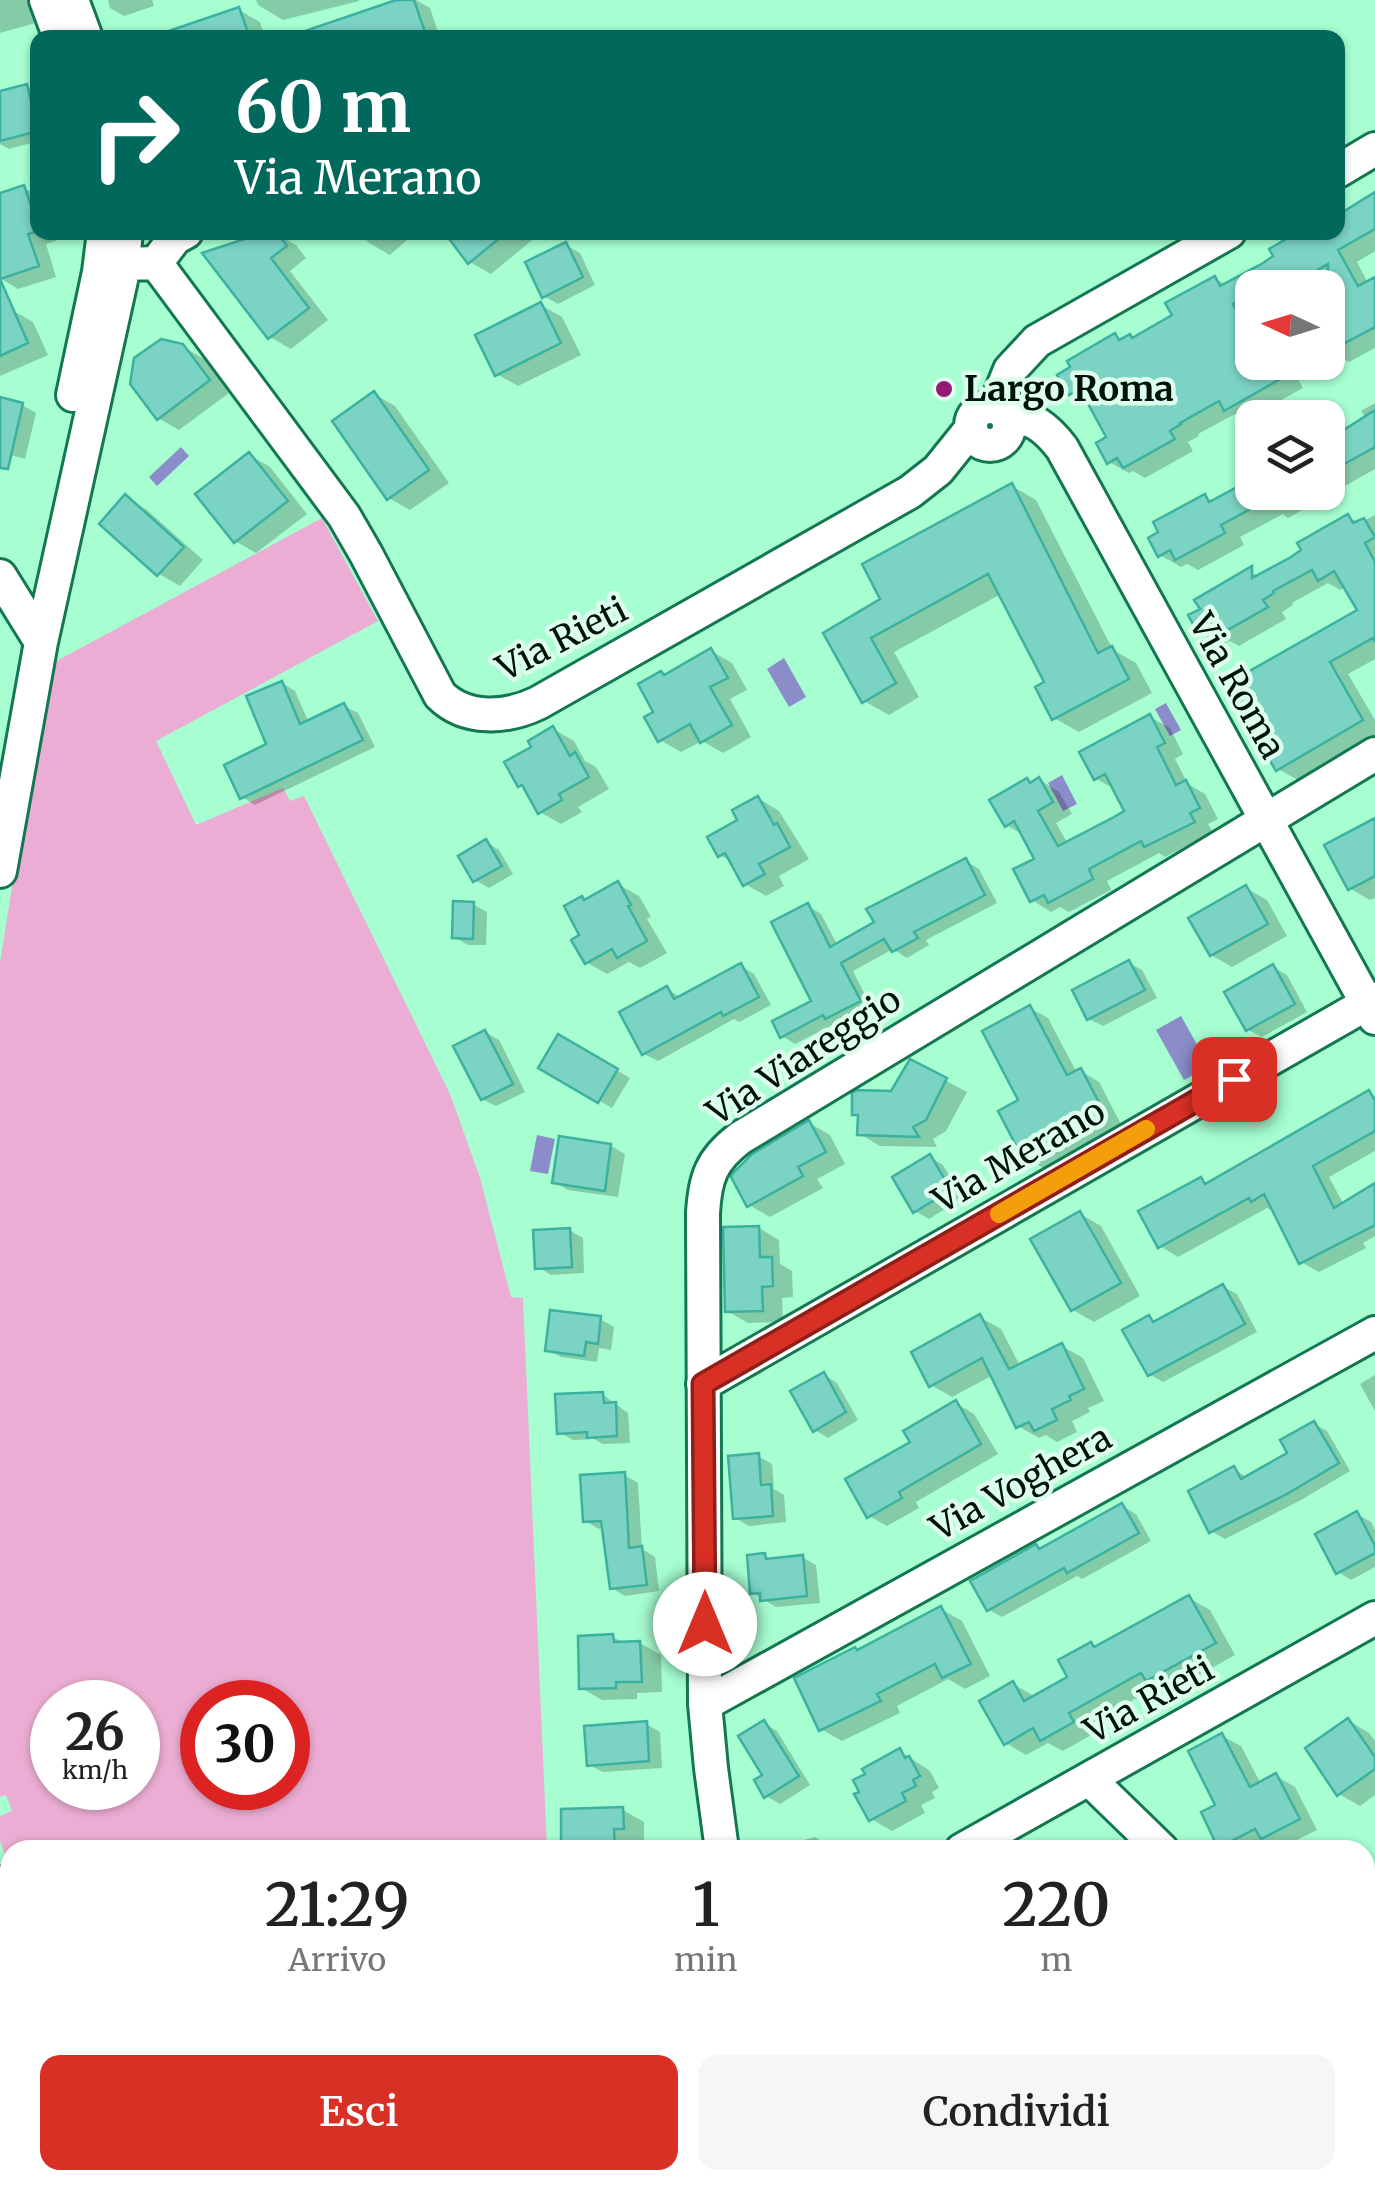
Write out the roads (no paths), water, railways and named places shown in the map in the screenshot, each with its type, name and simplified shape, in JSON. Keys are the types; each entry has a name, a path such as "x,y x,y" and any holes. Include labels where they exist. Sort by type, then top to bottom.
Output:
{"street":[{"path":"46,0 57,30"},
{"path":"72,0 83,30"},
{"path":"1345,166 1375,149"},
{"path":"0,871 33,630 103,240"},
{"path":"0,749 135,253 170,240"},
{"name":"Via Rieti","path":"135,253 344,516 440,695 473,713 496,714 530,707 920,485 991,418 1010,370 1037,341 1216,240"},
{"name":"Via Roma","path":"991,418 1019,416 1050,434 1062,448 1265,820 1372,1006"},
{"path":"0,576 33,630"},
{"name":"Via Viareggio","path":"721,1840 706,1704 703,1384 704,1198 709,1174 720,1155 757,1128 1375,754"},
{"name":"Via Merano","path":"703,1384 1372,1006"},
{"name":"Via Voghera","path":"706,1704 1375,1333"},
{"name":"Via Rieti","path":"980,1840 1375,1618"},
{"path":"1090,1780 1152,1840"}],"water":[{"path":"181,447 189,456 157,486 149,477"},
{"path":"784,658 806,697 789,707 767,669"},
{"path":"1166,703 1181,730 1170,736 1155,709"},
{"path":"1062,775 1077,804 1063,811 1048,783"},
{"path":"1181,1016 1209,1066 1184,1080 1156,1030"},
{"path":"537,1135 555,1139 548,1174 530,1171"}],"place":[{"name":"Largo Roma","path":"944,389"}]}
